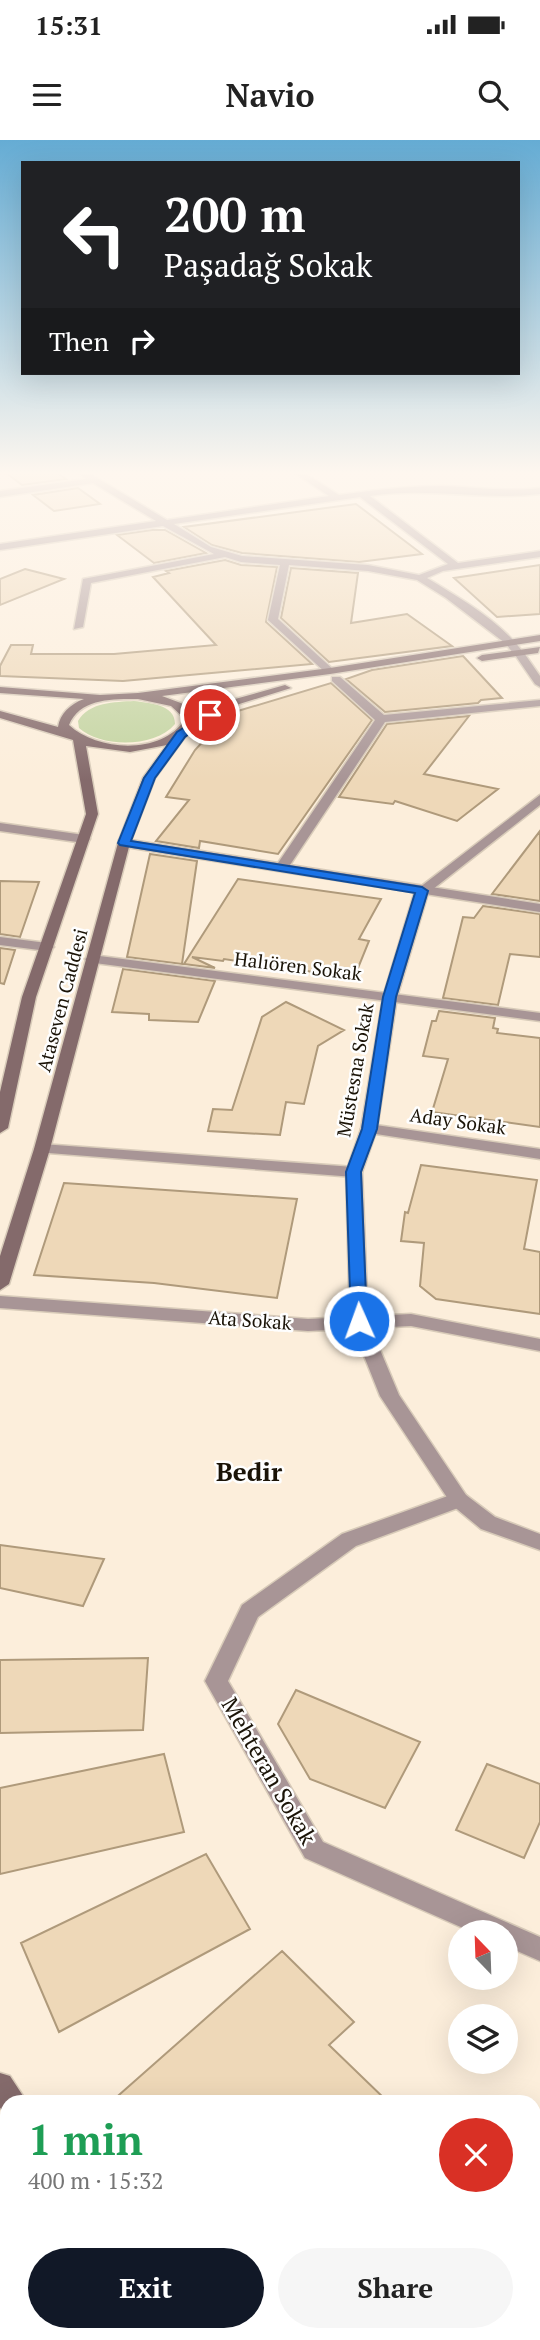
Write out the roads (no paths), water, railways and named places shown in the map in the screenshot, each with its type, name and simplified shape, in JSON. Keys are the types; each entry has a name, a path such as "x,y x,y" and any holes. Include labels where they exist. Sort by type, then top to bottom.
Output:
{"main road":[{"name":"Ataseven Caddesi","path":"0,1284 42,1149 124,843 149,778 185,731 232,703 258,694 333,675 509,641 540,638"},
{"name":"Ataseven Caddesi","path":"138,696 540,650"},
{"path":"0,690 106,698 138,696 180,706 191,719 185,731 160,743 112,748 0,714"},
{"path":"0,1128 29,997 92,814 86,768 74,737 63,726 65,717 73,709 106,698"}],"street":[{"path":"78,627 86,581 119,575"},
{"path":"283,575 273,620 381,719 540,703"},
{"path":"410,575 450,596 509,641 540,684"},
{"path":"420,578 427,575"},
{"path":"281,868 381,719"},
{"path":"422,891 540,799"},
{"path":"0,827 84,839"},
{"path":"124,843 540,908"},
{"name":"Müstesna Sokak","path":"422,891 390,997 369,1129 354,1172 359,1321 390,1396 459,1500 488,1523 540,1542"},
{"path":"0,941 47,947"},
{"name":"Halıören Sokak","path":"92,959 540,1017"},
{"name":"Aday Sokak","path":"369,1129 540,1154"},
{"path":"42,1149 354,1172"},
{"name":"Ata Sokak","path":"0,1302 308,1325 411,1320 540,1345"},
{"name":"Mehteran Sokak","path":"459,1500 349,1540 250,1611 216,1681 314,1850 473,1920"},
{"path":"518,1940 540,1950"}],"district":[{"name":"Bedir","path":"249,1472"}]}
